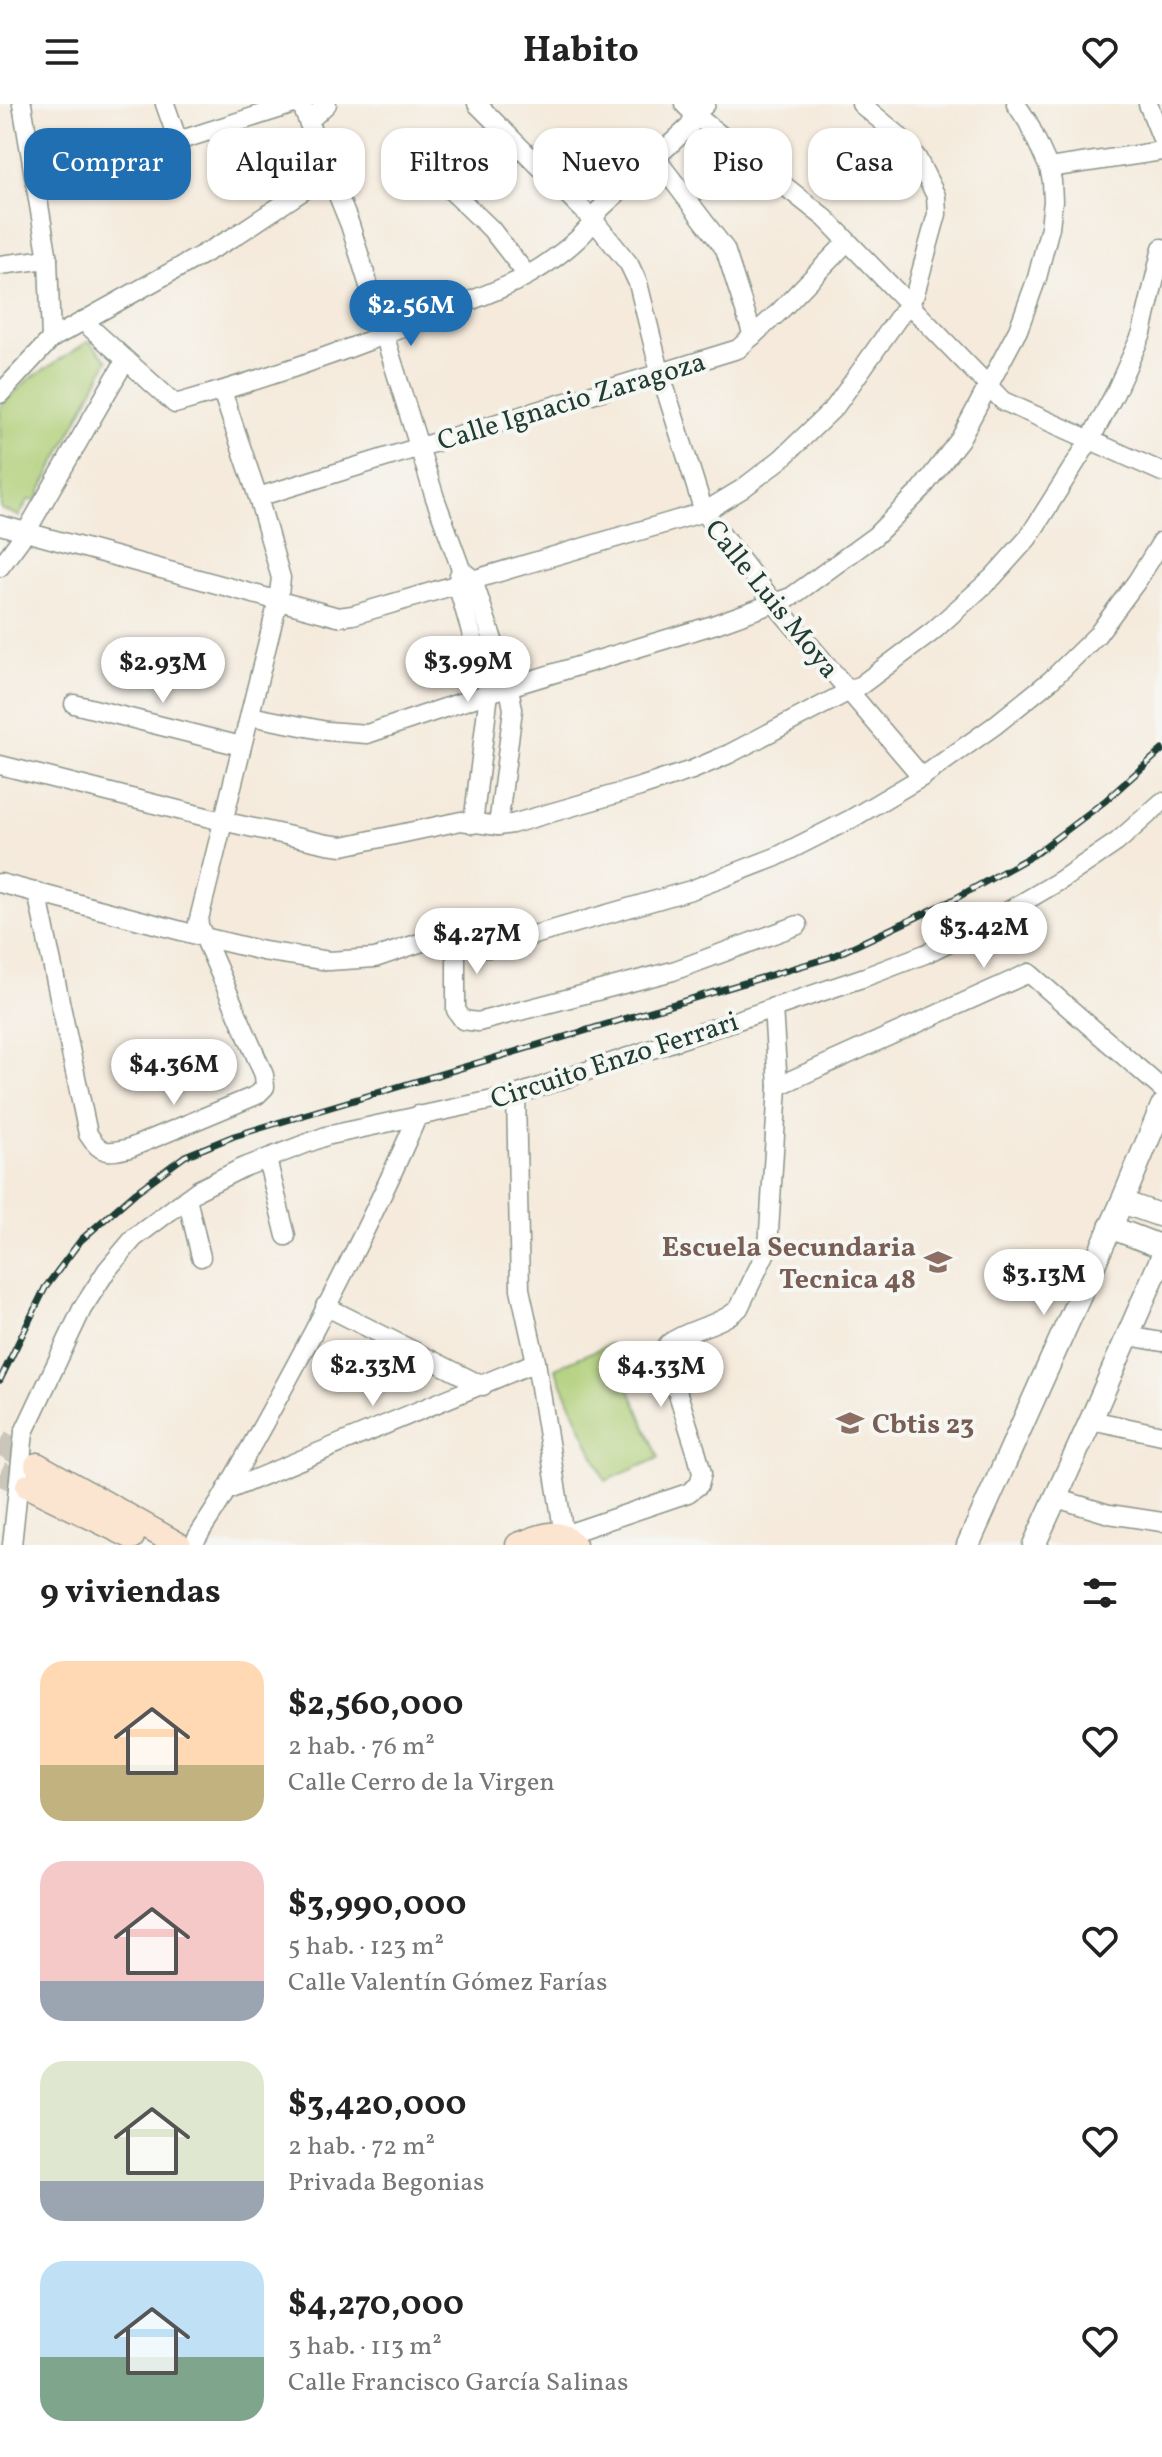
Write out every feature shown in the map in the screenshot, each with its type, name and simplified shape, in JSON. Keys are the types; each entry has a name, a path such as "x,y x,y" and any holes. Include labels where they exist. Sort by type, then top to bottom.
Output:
{"main road":[{"path":"39,1484 193,1544"},
{"path":"39,1484 116,1545"},
{"path":"39,1484 149,1545"},
{"path":"518,1545 551,1534 569,1540"}],"street":[{"path":"22,104 48,259 51,339"},
{"path":"165,104 177,138 181,140 294,104"},
{"path":"301,104 311,128"},
{"path":"308,122 327,104"},
{"name":"Calle Luis Moya","path":"477,104 595,222 629,264 638,283 660,372 704,512 774,603 922,777"},
{"path":"0,525 328,615 353,615 464,577 704,512 742,489 781,459 835,407 915,294 937,214 936,196 917,158 897,134 861,104"},
{"path":"250,716 327,731 367,734 489,693 713,625 791,597 875,536 921,490 960,439 1018,330 1037,278 1053,201 1049,168 1028,122 1016,104"},
{"path":"1148,104 1162,139"},
{"path":"668,145 690,126 695,107 825,218 1003,401 1162,472"},
{"path":"1049,168 1162,151"},
{"path":"668,174 725,249 753,336"},
{"path":"0,394 51,339 232,238 289,200"},
{"path":"340,200 464,577 509,688 513,709 498,826"},
{"path":"461,200 491,229 527,275"},
{"path":"83,321 175,404 386,335 527,275 551,261 595,222 598,211 610,200"},
{"name":"Calle Ignacio Zaragoza","path":"258,497 738,349 847,242"},
{"path":"0,765 222,821 343,846 461,821 498,826 512,824 692,770 729,754 861,685 932,632 993,577 1028,538 1090,440 1115,393 1142,333 1162,248"},
{"path":"0,265 48,259"},
{"path":"0,567 26,532 125,361"},
{"path":"37,892 88,1134 96,1146 109,1153 130,1148 257,1095 265,1087 264,1075 198,923 278,601 281,578 258,497 222,391"},
{"path":"0,883 263,951 329,961 375,958 431,939 489,948 691,890 776,857 851,819 922,777 994,726 1051,680 1097,635 1162,541"},
{"path":"464,577 489,693 473,824"},
{"path":"74,704 241,746"},
{"name":"Circuito Enzo Ferrari","path":"12,1545 24,1432 82,1309 107,1270 134,1238 187,1198 231,1174 326,1136 516,1095 901,963 986,924 1061,880 1117,842 1162,802"},
{"path":"456,942 456,1010 463,1020 478,1022 673,971 798,925"},
{"path":"778,1086 1029,973 1162,1089"},
{"path":"516,1095 520,1289 569,1540 688,1493 699,1485 702,1473 666,1356 668,1344 677,1337 731,1315 748,1292 768,1248 778,1086 773,1007"},
{"path":"968,1545 1162,1106"},
{"path":"22,1445 193,1544 226,1491 325,1306 418,1115"},
{"path":"267,1159 286,1236"},
{"path":"187,1198 201,1257"},
{"path":"1122,1202 1162,1216"},
{"path":"1110,1227 1162,1247"},
{"path":"1034,1545 1162,1257"},
{"path":"325,1306 483,1386"},
{"path":"1128,1336 1162,1342"},
{"path":"226,1491 536,1362"},
{"path":"1091,1420 1162,1435"},
{"path":"1056,1498 1109,1514 1162,1522"}],"green space":[{"path":"89,341 108,360 36,500 28,500 19,516 1,509 0,407 28,380"},
{"path":"610,1344 659,1458 605,1481 555,1368"}],"tunnel":[{"path":"0,1442 37,1465"},
{"path":"0,1473 28,1486"}],"railway":[{"path":"0,1380 45,1288 81,1240 136,1192 185,1156 234,1136 831,957 949,902 1035,854 1105,801 1162,750"}],"place":[{"name":"Escuela Secundaria Tecnica 48","path":"938,1262"},
{"name":"Cbtis 23","path":"850,1423"}]}
